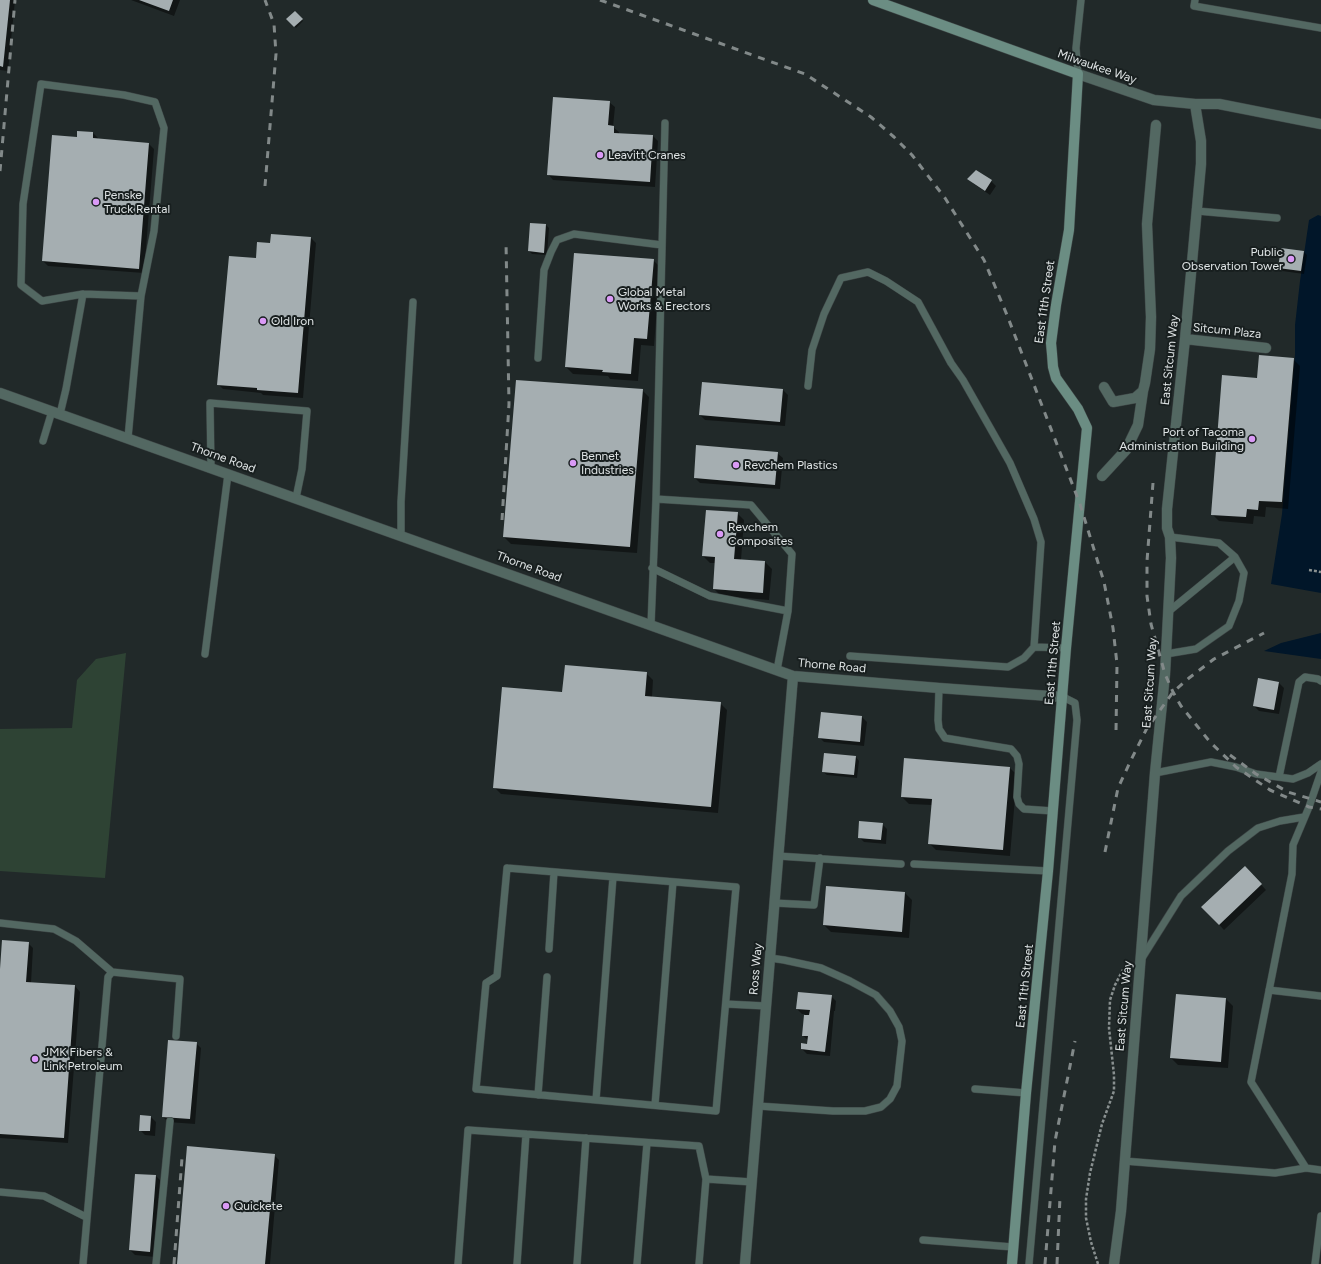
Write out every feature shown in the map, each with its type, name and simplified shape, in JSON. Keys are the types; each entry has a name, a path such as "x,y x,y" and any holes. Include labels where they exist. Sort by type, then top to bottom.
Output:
{"street":[{"name":"Milwaukee Way","path":"873,0 1154,100 1195,104 1219,104 1321,124"},
{"name":"East 11th Street","path":"1012,1264 1026,1094 1036,1010 1054,811 1066,648 1087,428 1078,409 1056,378 1052,361 1051,343 1069,230 1078,74"},
{"name":"East Sitcum Way","path":"1114,1264 1121,1211 1155,773 1166,654 1172,558 1170,537 1167,528 1167,509 1186,339 1201,164 1201,141 1195,104"},
{"path":"1102,476 1126,450 1138,425 1148,370 1151,317 1147,224 1156,125"},
{"name":"Sitcum Plaza","path":"1186,339 1266,348"},
{"path":"1104,387 1113,402 1135,398 1143,391"},
{"name":"Thorne Road","path":"0,393 793,676 1063,697"},
{"name":"Ross Way","path":"745,1264 793,676"}],"lane":[{"path":"1078,74 1076,48 1081,0"},
{"path":"1195,0 1194,6 1321,28"},
{"path":"128,438 141,296 154,231 164,128 155,102 124,95 41,84 22,204 20,285 42,301 83,294 141,296"},
{"path":"651,625 652,568 656,499 665,123"},
{"path":"1197,211 1277,218"},
{"path":"538,358 544,270 551,252 558,240 574,234 662,244"},
{"path":"808,386 812,350 824,314 841,278 868,272 886,281 918,302 1010,463 1034,519 1040,542 1034,647 1024,658 1008,667 850,656"},
{"path":"43,441 66,388 83,294"},
{"path":"401,535 413,302"},
{"path":"211,468 210,403 307,411 302,469 296,498"},
{"path":"205,654 228,474"},
{"path":"656,499 751,505 792,554 788,611 777,670"},
{"path":"1166,654 1196,649 1229,626 1239,601 1244,573 1236,557 1219,543 1170,537"},
{"path":"1168,612 1236,557"},
{"path":"652,568 710,596 788,611"},
{"path":"1034,647 1066,648"},
{"path":"1279,777 1299,682 1305,677 1318,679 1321,681"},
{"path":"939,688 939,729 945,738 1011,749 1017,756 1019,764 1017,797 1019,804 1024,809 1054,811"},
{"path":"1029,1264 1077,720 1075,703 1063,697"},
{"path":"1155,773 1211,762 1236,767 1256,774 1293,778 1308,773 1321,764"},
{"path":"1306,1168 1251,1082 1292,874 1293,845 1321,772"},
{"path":"1141,960 1181,896 1228,851 1258,828 1280,821 1304,817"},
{"path":"778,856 901,864"},
{"path":"774,903 814,905 820,858"},
{"path":"914,864 1048,871"},
{"path":"507,868 613,877 736,887 716,1111 476,1089 486,983 497,976 507,868"},
{"path":"548,949 554,872"},
{"path":"596,1100 613,877"},
{"path":"655,1105 673,882"},
{"path":"0,923 54,929 76,940 112,972 180,979 176,1036"},
{"path":"758,1106 852,1111 866,1111 881,1107 890,1099 897,1086 902,1041 899,1027 890,1011 876,995 850,981 820,968 770,958"},
{"path":"82,1264 108,976 112,972"},
{"path":"538,1095 547,977"},
{"path":"1269,990 1321,996"},
{"path":"726,1004 766,1006"},
{"path":"976,1089 1026,1094"},
{"path":"156,1264 170,1121"},
{"path":"458,1264 468,1130 699,1146 706,1179 699,1264"},
{"path":"517,1264 526,1134"},
{"path":"577,1264 586,1138"},
{"path":"638,1264 648,1143"},
{"path":"1124,1161 1275,1173 1306,1168 1321,1170"},
{"path":"706,1179 752,1182"},
{"path":"0,1192 44,1196 86,1217"},
{"path":"1315,1264 1321,1216"},
{"path":"923,1240 1013,1247"}],"path":[{"path":"1309,570 1321,572"},
{"path":"1098,1264 1091,1242 1086,1218 1086,1199 1090,1173 1102,1124 1114,1091 1114,1075 1109,1028 1110,1000 1115,985 1129,958"}],"green space":[{"path":"126,653 105,878 0,871 0,729 72,728 77,680 96,659"}],"water":[{"path":"1318,215 1321,216 1321,593 1271,584 1282,514 1295,354 1295,325 1300,281 1309,220"},
{"path":"1321,633 1321,659 1264,651 1281,643"}],"building":[{"path":"0,0 10,0 3,67 0,66"},
{"path":"139,0 173,0 169,11"},
{"path":"295,11 303,19 294,27 286,19"},
{"name":"Leavitt Cranes","path":"553,97 610,101 608,125 614,126 614,133 653,135 650,182 547,175"},
{"name":"Penske Truck Rental","path":"77,131 93,132 93,138 149,143 139,269 42,261 52,135 77,137"},
{"path":"976,170 992,180 985,191 967,179"},
{"path":"530,223 546,224 544,253 528,251"},
{"name":"Old Iron","path":"271,234 311,237 298,393 217,385 229,256 256,258 257,242 270,243"},
{"name":"Public Observation Tower","path":"1281,248 1304,251 1301,271 1278,268"},
{"name":"Global Metal Works & Erectors","path":"574,253 654,259 647,339 634,338 631,374 565,367"},
{"name":"Port of Tacoma Administration Building","path":"1259,355 1294,358 1282,502 1259,501 1258,510 1247,509 1246,517 1211,515 1222,375 1257,378"},
{"name":"Bennet Industries","path":"516,380 643,389 630,547 503,537"},
{"path":"702,382 783,389 780,422 699,415"},
{"name":"Revchem Plastics","path":"696,445 778,452 775,485 694,478"},
{"name":"Revchem Composites","path":"706,510 738,512 734,559 765,561 763,593 713,589 715,557 702,556"},
{"path":"565,665 647,672 645,696 721,702 711,807 493,788 502,687 562,692"},
{"path":"1258,678 1279,682 1274,710 1253,706"},
{"path":"821,712 862,716 860,742 818,738"},
{"path":"824,753 856,756 854,775 822,772"},
{"path":"904,758 1010,767 1003,850 928,844 932,799 901,797"},
{"path":"859,821 883,823 881,840 858,838"},
{"path":"1245,866 1262,884 1219,925 1201,907"},
{"path":"826,886 905,892 902,932 823,925"},
{"name":"JMK Fibers & Link Petroleum","path":"2,940 29,942 26,982 75,985 64,1138 0,1134 0,969"},
{"path":"798,992 832,995 825,1052 801,1049 801,1043 807,1044 808,1036 802,1036 804,1015 809,1015 810,1010 796,1009"},
{"path":"1176,994 1226,998 1221,1062 1170,1058"},
{"path":"168,1040 197,1042 190,1119 162,1117"},
{"path":"140,1115 151,1116 150,1131 139,1131"},
{"name":"Quickete","path":"187,1146 275,1154 265,1264 177,1264"},
{"path":"135,1174 156,1175 150,1252 129,1250"}],"railway":[{"path":"0,171 15,0"},
{"path":"265,0 274,24 276,54 265,186"},
{"path":"600,0 805,74 871,117 894,137 912,155 945,198 984,260 1007,315 1080,504 1104,582 1113,628 1117,664 1116,732"},
{"path":"502,520 509,404 506,242"},
{"path":"1153,483 1147,561 1147,596 1151,624 1165,674 1173,692 1181,706 1210,742 1236,767 1270,790 1309,807 1321,809"},
{"path":"1105,852 1118,788 1146,730 1173,692 1214,659 1264,633"},
{"path":"1230,755 1256,774 1288,792 1321,802"},
{"path":"1045,1264 1055,1141 1075,1041"},
{"path":"174,1264 182,1158"},
{"path":"1057,1264 1060,1197"}],"place":[{"name":"Leavitt Cranes","path":"600,155"},
{"name":"Penske Truck Rental","path":"96,202"},
{"name":"Public Observation Tower","path":"1291,259"},
{"name":"Global Metal Works & Erectors","path":"610,299"},
{"name":"Old Iron","path":"263,321"},
{"name":"Port of Tacoma Administration Building","path":"1252,439"},
{"name":"Bennet Industries","path":"573,463"},
{"name":"Revchem Plastics","path":"736,465"},
{"name":"Revchem Composites","path":"720,534"},
{"name":"JMK Fibers & Link Petroleum","path":"35,1059"},
{"name":"Quickete","path":"226,1206"}]}
